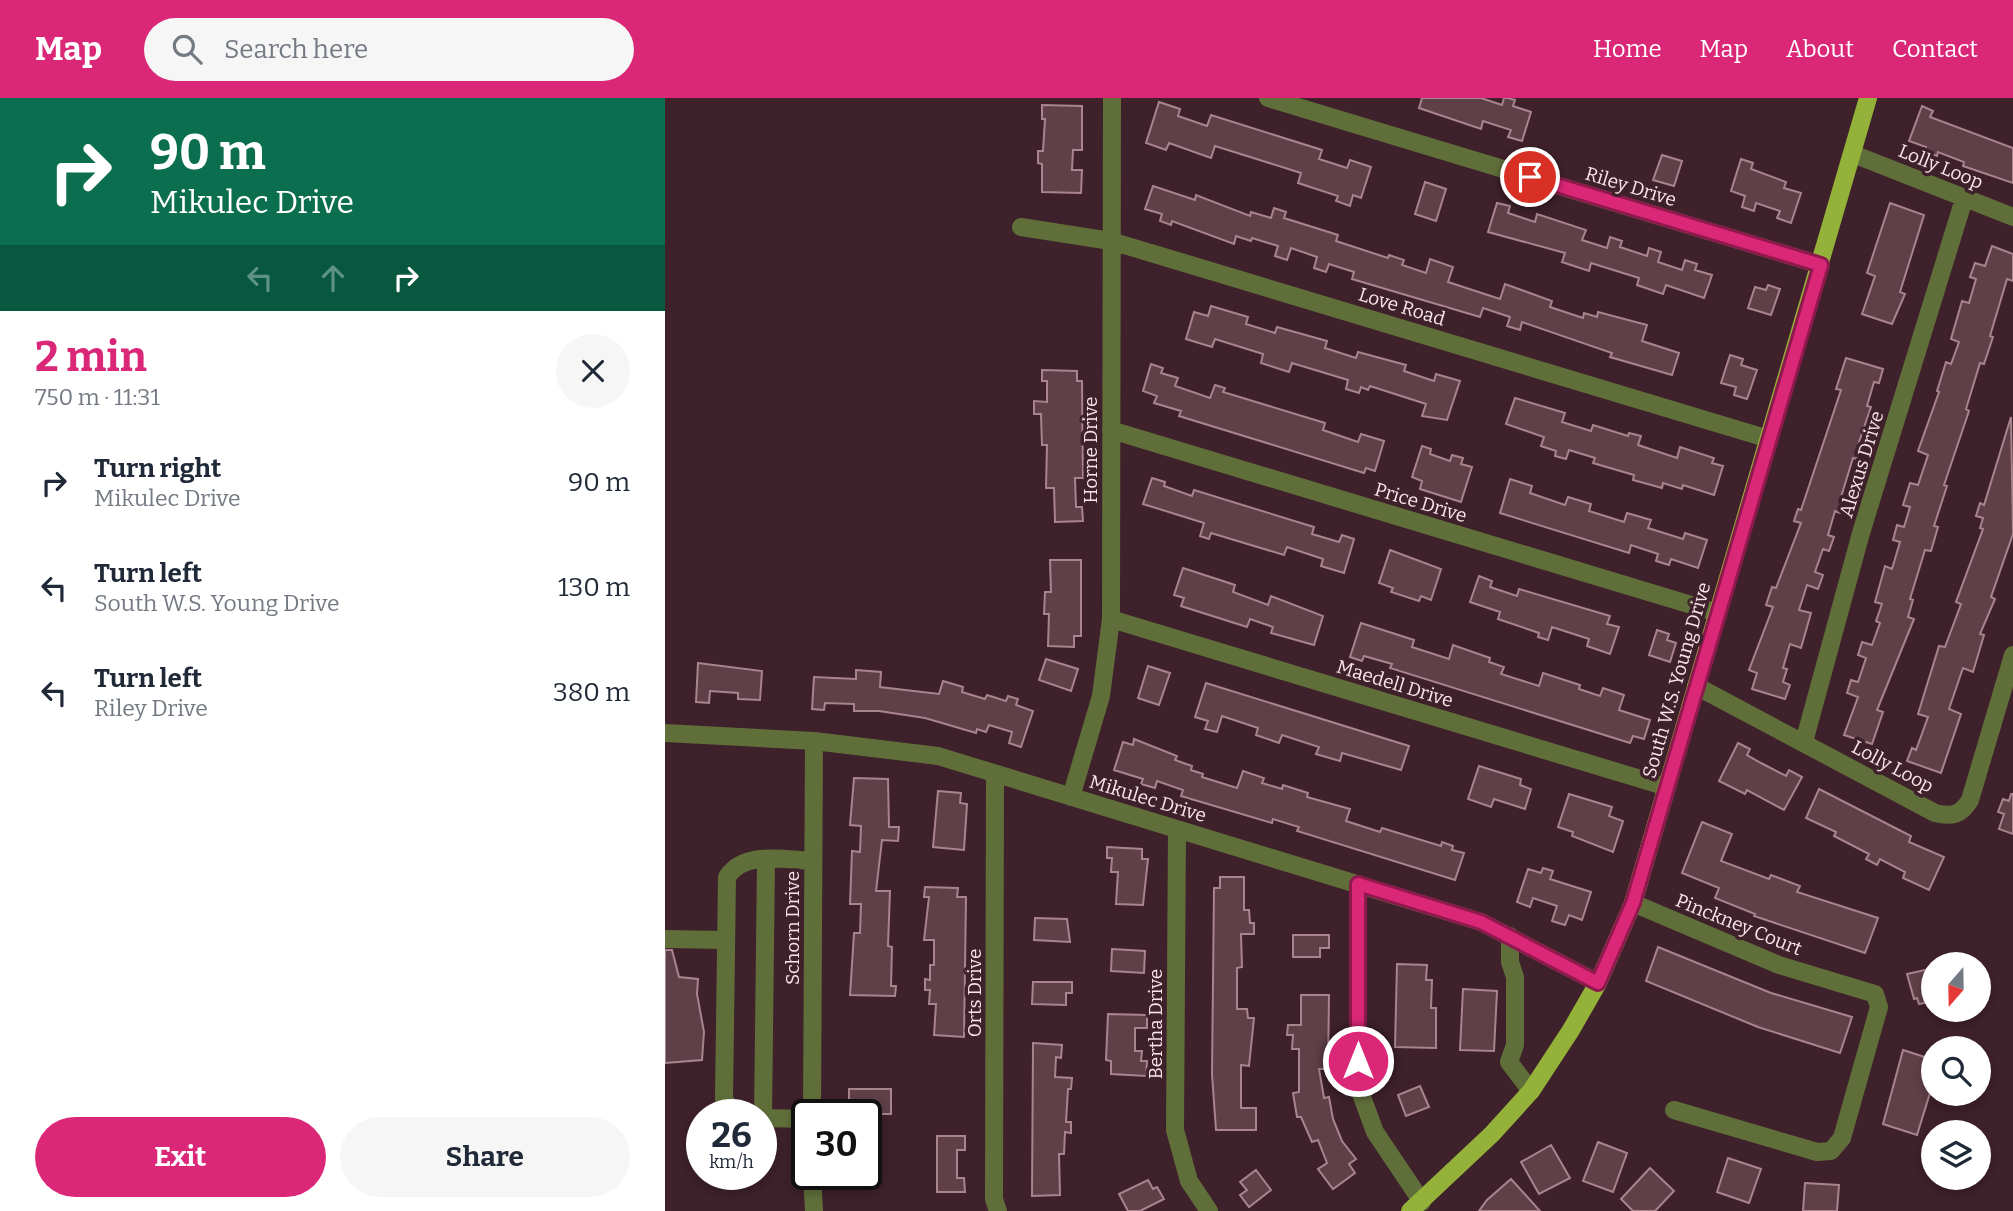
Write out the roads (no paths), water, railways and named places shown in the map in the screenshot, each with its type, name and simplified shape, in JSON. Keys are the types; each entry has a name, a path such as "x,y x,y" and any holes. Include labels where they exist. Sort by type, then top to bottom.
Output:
{"main road":[{"name":"South W.S. Young Drive","path":"1416,1207 1531,1091 1598,983 1633,903 1868,98"}],"street":[{"name":"Horne Drive","path":"1071,797 1101,696 1111,619 1112,98"},
{"name":"Riley Drive","path":"1268,98 1821,265"},
{"name":"Lolly Loop","path":"1853,154 2013,217"},
{"name":"Alexus Drive","path":"1804,742 1861,533 1964,199"},
{"name":"Love Road","path":"1021,226 1111,241 1769,439"},
{"name":"Price Drive","path":"1111,430 1718,613"},
{"name":"Maedell Drive","path":"1111,619 1667,788"},
{"name":"Lolly Loop","path":"1696,686 1935,813 1957,815 1970,800 2013,655"},
{"name":"Mikulec Drive","path":"665,733 814,741 938,756 1481,922 1598,983"},
{"name":"Schorn Drive","path":"813,1099 814,741"},
{"name":"Orts Drive","path":"995,774 994,1199 998,1211"},
{"name":"Bertha Drive","path":"1177,829 1175,1130 1189,1181 1209,1211"},
{"path":"724,1099 727,877 734,865 747,860 813,860"},
{"path":"762,1099 766,860"},
{"path":"1358,884 1358,1086 1375,1132 1416,1207"},
{"name":"Pinckney Court","path":"1633,903 1779,965 1875,994 1879,1007 1842,1138 1831,1151 1818,1152 1675,1110"},
{"path":"1510,936 1510,962 1515,977 1515,1045 1509,1062 1531,1091"},
{"path":"665,939 726,940"},
{"path":"813,1190 814,1211"}]}
